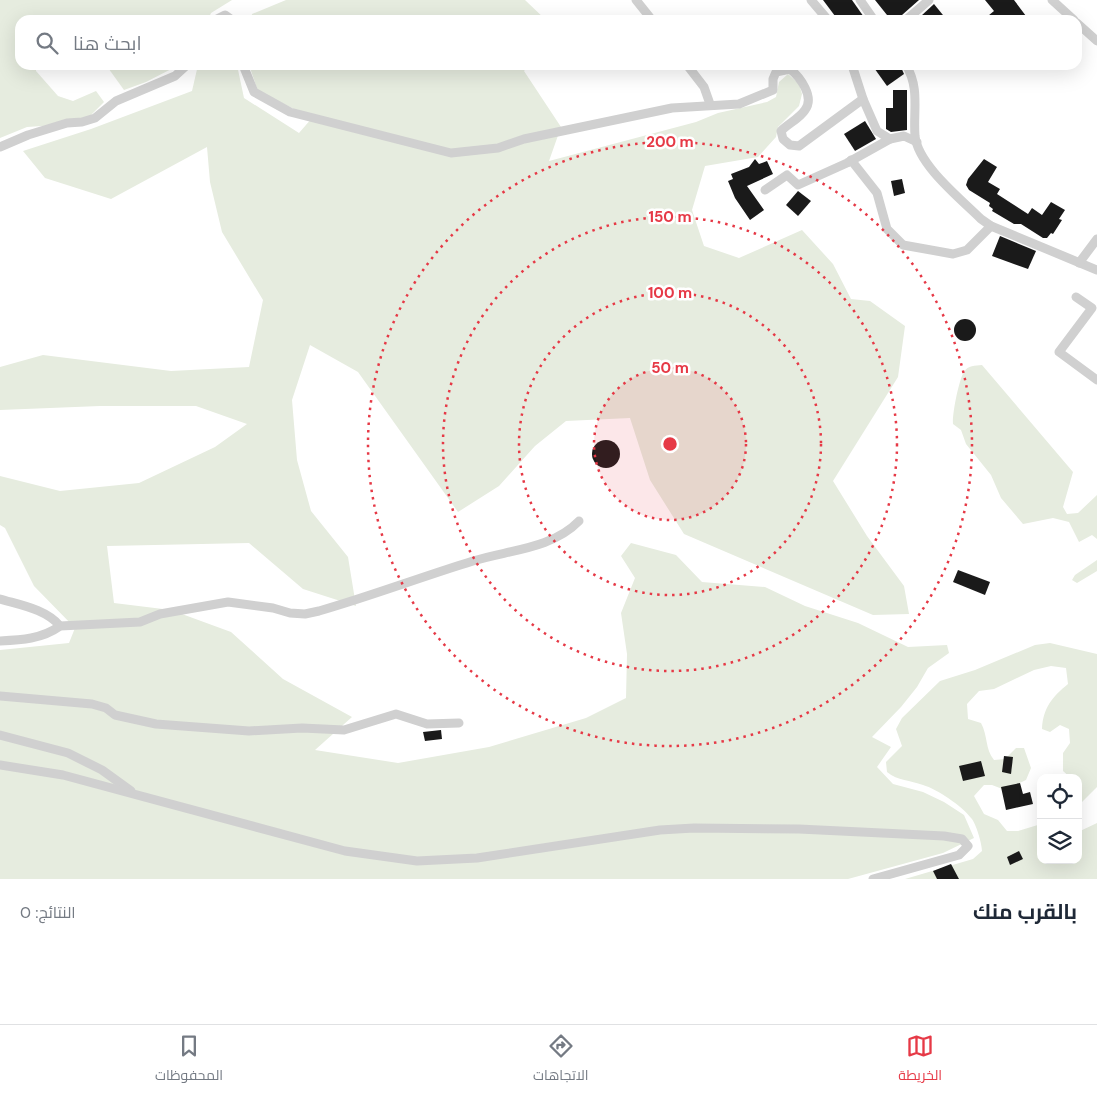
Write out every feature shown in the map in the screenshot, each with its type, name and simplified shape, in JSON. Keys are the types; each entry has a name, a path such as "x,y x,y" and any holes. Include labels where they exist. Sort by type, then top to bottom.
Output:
{"street":[{"path":"636,0 648,15"},
{"path":"811,0 824,15"},
{"path":"860,0 870,15"},
{"path":"912,15 930,0"},
{"path":"1052,0 1068,15"},
{"path":"1082,28 1097,41"},
{"path":"0,147 67,122 82,122 95,118 116,101 175,76 182,70"},
{"path":"245,70 254,92 290,112 451,153 498,148 524,139 672,108 710,104 722,107 739,104 773,90 776,72 785,70"},
{"path":"691,70 704,87 710,104"},
{"path":"791,70 806,91 808,101 805,110 781,131 783,139 790,145 800,146 862,99"},
{"path":"853,70 862,99 877,131 890,138"},
{"path":"909,70 915,88 916,142 923,160 981,219 991,226 1097,270"},
{"path":"765,190 787,175 798,185 851,160 890,138 904,136 916,142"},
{"path":"851,160 877,193 887,228 903,245 953,254 967,250 991,226"},
{"path":"1079,263 1097,239"},
{"path":"1076,297 1092,308 1059,352 1095,375"},
{"path":"0,641 33,638 50,634 60,626 140,622 160,614 228,602 305,614 475,560 550,541 568,532 579,521"},
{"path":"0,599 42,612 53,618 60,626"},
{"path":"0,696 100,705 116,715 156,724 249,731 302,728 344,730 396,714 427,724 459,723"},
{"path":"0,735 68,753 102,770 135,794"},
{"path":"0,764 37,770 135,794 345,851 417,861 477,858 660,830 694,828 799,829 944,836 962,839 968,846 959,855 873,879"}],"shaded area":[{"path":"0,0 232,0 210,15 15,15 15,70 36,70 58,96 73,101 96,91 104,102 90,116 57,125 27,127 0,138"},
{"path":"286,0 525,0 541,15 252,15"},
{"path":"110,70 169,70 146,82 124,90"},
{"path":"197,70 238,70 244,98 299,133 312,118 258,91 251,70 525,70 561,127 549,161 696,122 718,113 767,102 776,97 779,82 788,74 799,84 802,94 799,106 778,127 776,137 758,157 705,166 692,210 704,246 739,258 802,230 833,264 851,299 870,301 905,326 898,377 833,481 867,536 904,586 909,614 873,615 684,534 650,480 630,418 566,421 535,446 499,486 458,512 358,372 310,345 292,400 297,460 311,511 348,557 356,606 303,589 249,543 107,546 114,603 171,610 231,632 283,679 352,717 315,750 398,763 489,747 586,718 626,698 627,654 621,613 635,578 621,556 631,543 676,555 702,582 765,587 805,606 858,623 908,647 947,645 949,653 928,668 917,687 901,707 872,737 891,747 877,767 893,784 923,792 944,802 964,815 974,838 943,853 848,879 0,879 0,650 69,643 75,628 34,586 5,528 0,525 0,476 60,491 139,483 215,447 247,424 196,406 100,406 0,410 0,367 43,355 171,371 249,367 263,300 222,232 210,182 207,147 111,199 45,178 23,151 91,129 192,91"},
{"path":"982,365 1073,472 1063,507 1067,514 1078,513 1097,495 1097,539 1092,535 1079,542 1069,522 1053,518 1023,524 1001,498 991,475 966,444 961,430 953,424 956,397 962,376 968,368"},
{"path":"1097,560 1097,571 1077,583 1072,580 1075,575"},
{"path":"1050,643 1097,654 1097,787 1082,802 1082,774 1066,774 1063,771 1063,753 1070,743 1069,729 1060,725 1050,732 1042,729 1046,709 1057,694 1068,684 1066,668 1051,666 1034,670 994,689 979,691 967,704 968,719 981,723 989,751 994,760 1005,759 1016,748 1024,748 1031,768 1026,780 1005,790 992,785 984,785 974,796 984,814 998,820 1007,831 1018,831 1037,825 1037,864 1082,864 1082,830 1097,823 1097,879 905,879 973,859 982,851 975,824 962,808 929,787 895,777 887,772 886,762 902,746 896,729 902,718 940,681 975,670 1035,645"}],"building":[{"path":"823,0 852,0 862,15 834,15"},
{"path":"875,0 919,0 902,15 887,15"},
{"path":"985,0 1014,0 1025,15 989,15 994,11"},
{"path":"934,4 943,15 922,15"},
{"path":"876,70 902,70 904,74 887,86"},
{"path":"893,90 907,90 907,130 891,132 886,129 886,108 893,108"},
{"path":"865,121 876,139 855,151 844,134"},
{"path":"755,159 759,164 767,161 773,174 747,186 764,210 750,220 735,198 728,181 733,179 731,174 749,167"},
{"path":"984,159 997,167 988,182 1000,189 997,194 1028,214 1032,208 1042,215 1051,202 1065,210 1059,219 1062,220 1053,234 1051,233 1047,238 1043,238 1021,224 1014,224 992,211 993,209 989,206 990,203 969,190 966,185 968,179"},
{"path":"902,179 905,193 894,196 891,181"},
{"path":"798,191 811,201 798,216 786,205"},
{"path":"1000,236 1036,251 1028,269 992,256"},
{"path":"965,319 973,322 976,330 973,338 965,341 957,338 954,330 957,322"},
{"path":"606,440 616,444 620,454 616,464 606,468 596,464 592,454 596,444"},
{"path":"958,570 990,582 985,595 953,582"},
{"path":"441,730 442,739 425,741 423,732"},
{"path":"1004,756 1013,757 1011,774 1002,772"},
{"path":"981,761 985,776 963,781 959,766"},
{"path":"1020,783 1023,794 1030,792 1033,804 1006,810 1001,787"},
{"path":"1019,851 1023,859 1010,865 1007,857"},
{"path":"951,864 959,879 937,879 933,871"}]}
